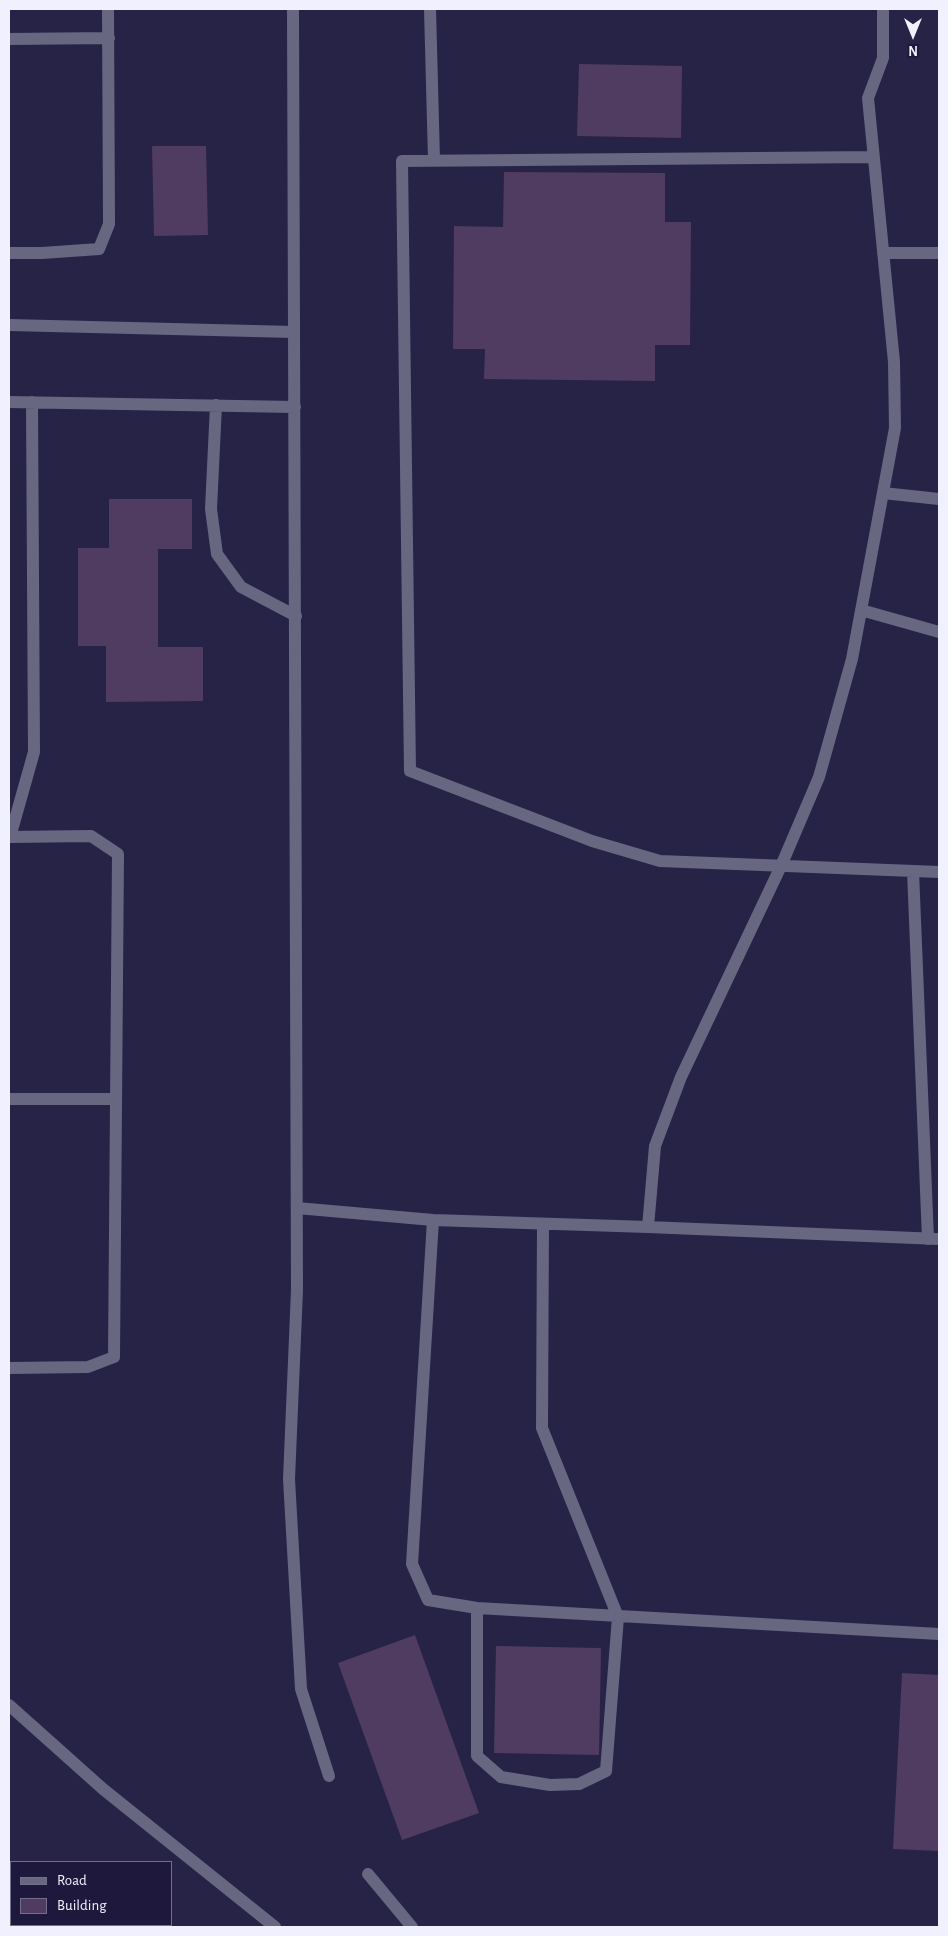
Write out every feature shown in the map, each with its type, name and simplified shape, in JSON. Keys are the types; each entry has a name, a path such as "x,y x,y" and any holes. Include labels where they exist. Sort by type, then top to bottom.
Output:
{"street":[{"path":"9,252 42,253 99,249 109,224 108,9"},
{"path":"293,9 297,1290 288,1479 301,1689 329,1776"},
{"path":"430,9 434,160"},
{"path":"648,1227 655,1146 681,1077 781,866 819,777 852,659 895,428 894,362 868,98 883,58 883,9"},
{"path":"9,39 108,38"},
{"path":"874,157 402,161 410,771 592,840 660,861 939,872"},
{"path":"883,253 939,253"},
{"path":"9,325 294,332"},
{"path":"9,402 295,407"},
{"path":"9,1368 88,1367 114,1356 118,854 91,836 10,837 34,752 32,402"},
{"path":"216,406 211,509 217,554 241,587 296,616"},
{"path":"882,493 939,499"},
{"path":"861,610 939,632"},
{"path":"297,1208 433,1220 934,1239 913,871"},
{"path":"9,1100 116,1100"},
{"path":"433,1220 412,1564 428,1600 476,1608 939,1634"},
{"path":"476,1608 477,1756 501,1777 550,1785 579,1784 606,1771 618,1617 542,1428 543,1224"},
{"path":"9,1704 103,1789 275,1927"},
{"path":"368,1874 412,1927"}],"building":[{"path":"579,64 682,66 681,138 577,136"},
{"path":"152,146 206,146 208,235 154,236"},
{"path":"504,172 665,173 665,222 691,222 690,345 655,345 655,381 484,379 485,349 453,349 454,226 503,227"},
{"path":"109,499 192,499 192,549 158,549 158,647 203,647 203,701 106,702 106,646 78,646 78,548 109,548"},
{"path":"415,1635 479,1813 402,1840 338,1663"},
{"path":"496,1646 601,1648 599,1755 494,1753"},
{"path":"902,1673 939,1675 939,1851 893,1849"}]}
